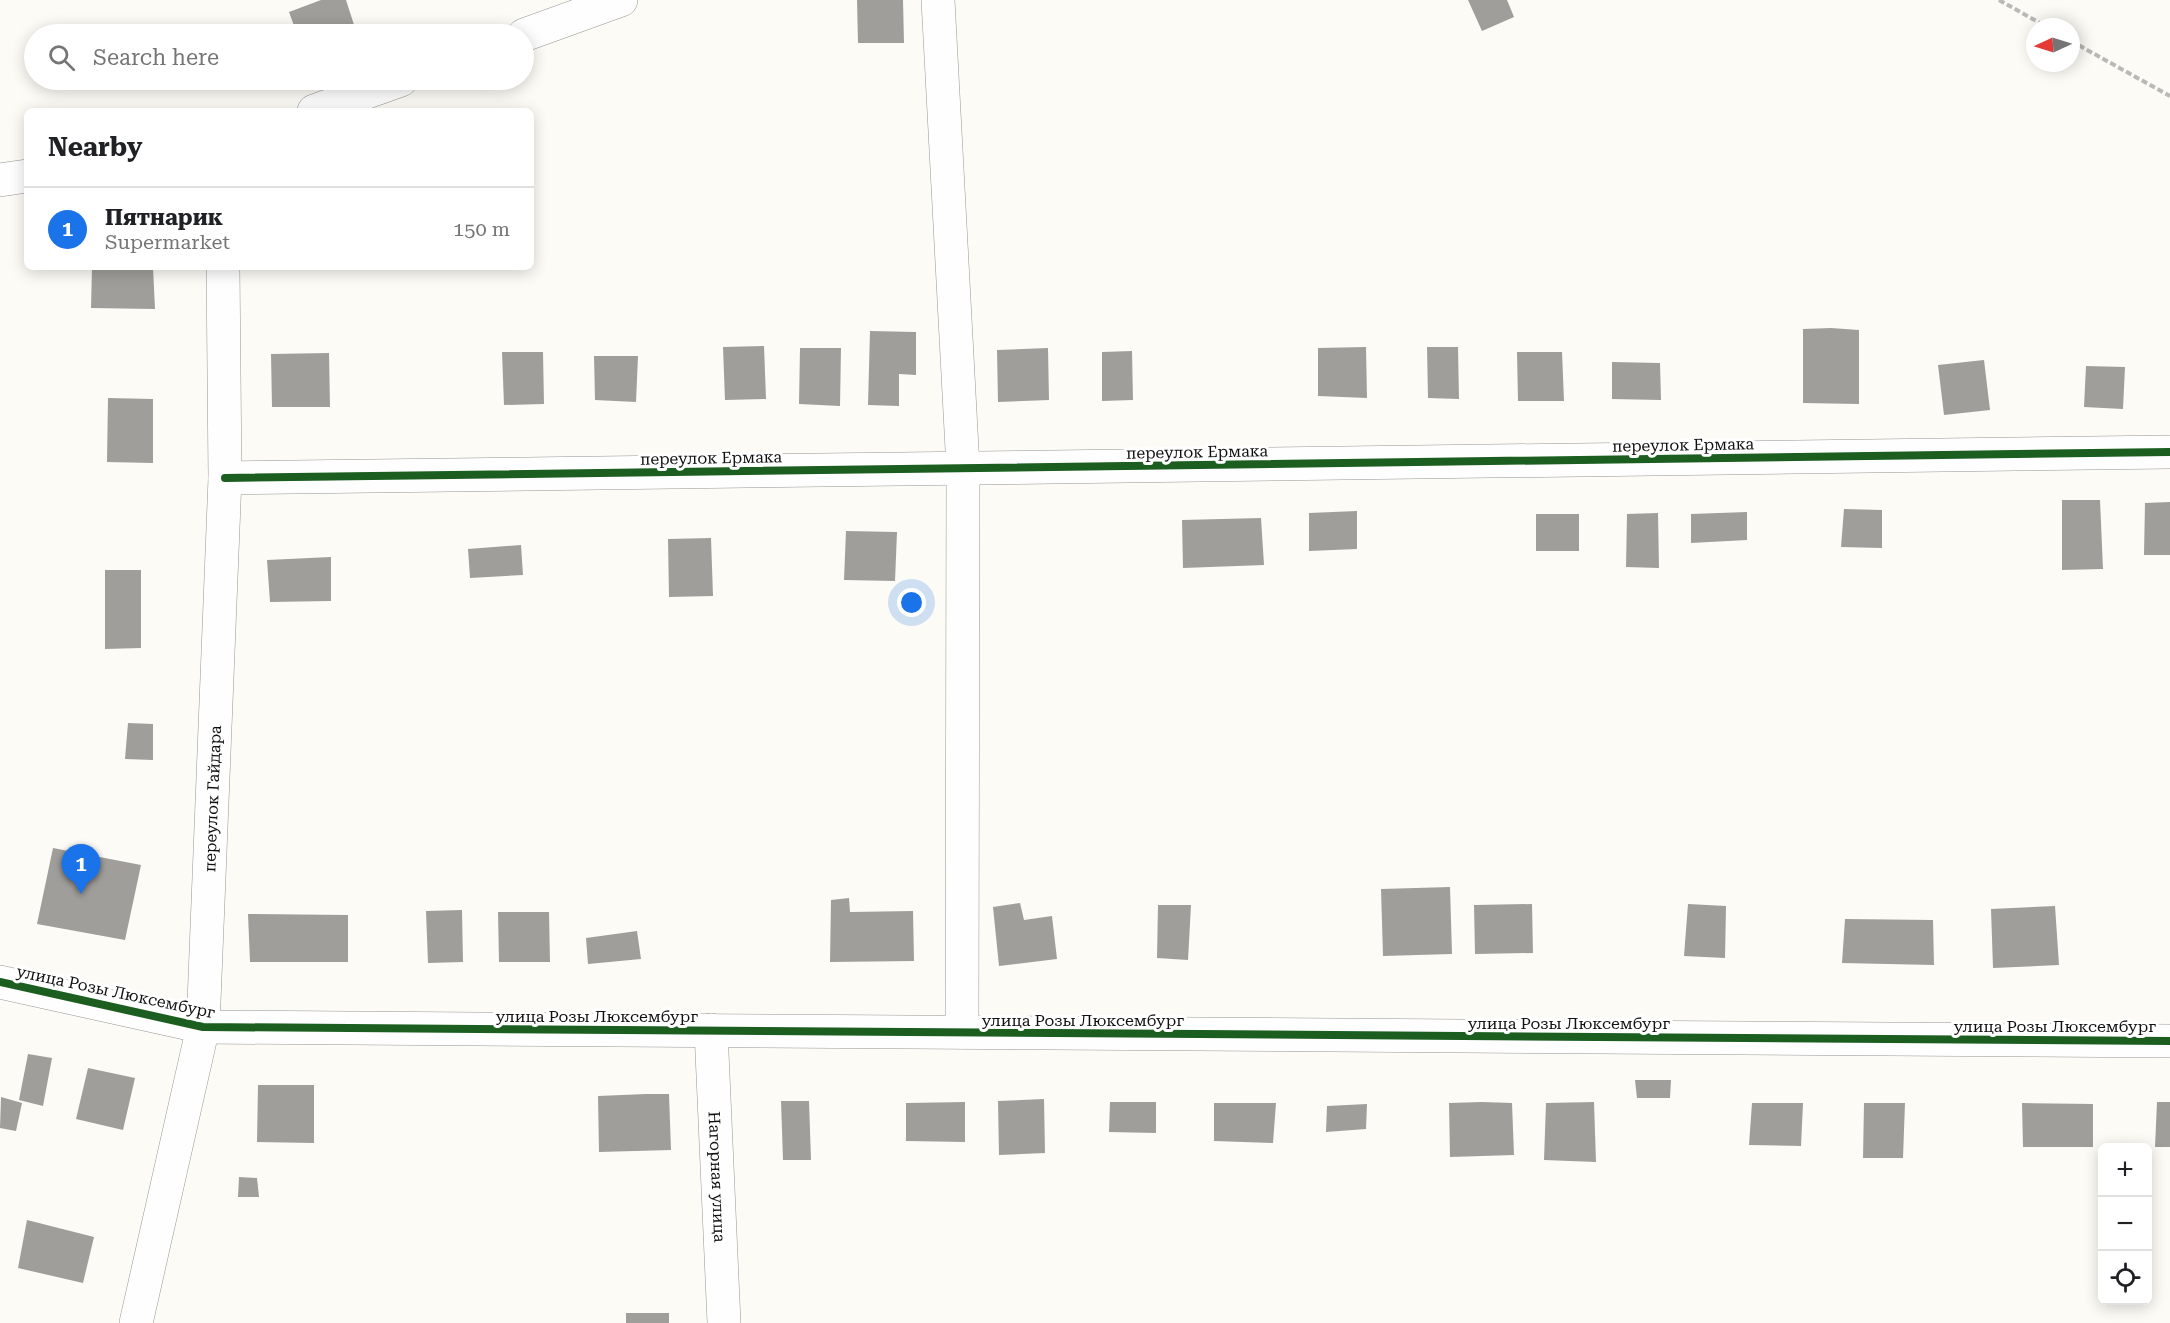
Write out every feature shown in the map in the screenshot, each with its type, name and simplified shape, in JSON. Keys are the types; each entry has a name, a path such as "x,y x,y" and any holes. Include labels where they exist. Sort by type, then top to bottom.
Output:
{"street":[{"path":"534,31 621,0"},
{"path":"938,0 963,468 962,1032"},
{"path":"322,108 373,90"},
{"path":"0,180 24,176"},
{"name":"переулок Гайдара","path":"136,1323 203,1027 225,478 223,270"},
{"name":"переулок Ермака","path":"225,478 2170,452"},
{"name":"улица Розы Люксембург","path":"0,982 203,1027 2170,1041"},
{"name":"Нагорная улица","path":"711,1030 724,1323"}],"path":[{"path":"1999,0 2031,18"},
{"path":"2080,46 2170,96"}],"building":[{"path":"321,0 346,0 354,24 293,24 289,12"},
{"path":"857,0 903,0 904,43 858,43"},
{"path":"1468,0 1507,0 1514,17 1482,31"},
{"path":"92,270 153,270 155,309 91,308"},
{"path":"1803,329 1859,330 1859,404 1803,403"},
{"path":"870,331 916,332 916,375 899,374 899,406 868,405"},
{"path":"764,346 766,399 725,400 723,347"},
{"path":"1366,347 1367,398 1318,396 1318,348"},
{"path":"1427,347 1458,347 1459,399 1428,398"},
{"path":"800,348 841,348 840,406 799,404"},
{"path":"1048,348 1049,400 998,402 997,350"},
{"path":"1132,351 1133,400 1102,401 1102,352"},
{"path":"502,352 543,352 544,404 504,405"},
{"path":"1517,352 1562,352 1564,401 1518,401"},
{"path":"329,353 330,407 272,407 271,354"},
{"path":"594,356 638,356 636,402 595,400"},
{"path":"1984,360 1990,410 1944,415 1938,365"},
{"path":"1612,362 1660,363 1661,400 1612,399"},
{"path":"2086,366 2125,367 2123,409 2084,407"},
{"path":"108,398 153,399 153,463 107,462"},
{"path":"2062,500 2100,500 2103,569 2062,570"},
{"path":"2170,502 2170,555 2144,555 2145,503"},
{"path":"1844,509 1882,510 1882,548 1841,547"},
{"path":"1357,511 1357,549 1309,551 1309,513"},
{"path":"1747,512 1747,540 1691,543 1691,514"},
{"path":"1658,513 1659,568 1626,567 1627,514"},
{"path":"1536,514 1579,514 1579,551 1536,551"},
{"path":"1261,518 1264,565 1183,568 1182,520"},
{"path":"846,531 897,532 895,581 844,580"},
{"path":"711,538 713,596 669,597 668,539"},
{"path":"521,545 523,575 470,578 468,549"},
{"path":"331,557 331,601 270,602 267,560"},
{"path":"105,570 141,570 141,648 105,649"},
{"path":"128,723 153,724 153,760 125,759"},
{"path":"53,848 141,865 125,940 37,924"},
{"path":"1450,887 1452,954 1383,956 1381,889"},
{"path":"849,898 850,912 913,911 914,961 830,962 831,900"},
{"path":"1020,903 1024,920 1052,916 1057,959 999,966 993,907"},
{"path":"1532,904 1533,953 1475,954 1474,905"},
{"path":"1688,904 1726,906 1725,958 1684,956"},
{"path":"1158,905 1191,905 1188,960 1157,958"},
{"path":"2055,906 2059,965 1993,968 1991,909"},
{"path":"462,910 463,962 428,963 426,911"},
{"path":"498,912 549,912 550,962 499,962"},
{"path":"248,914 348,915 348,962 250,962"},
{"path":"1845,919 1933,920 1934,965 1842,963"},
{"path":"637,931 641,959 588,964 586,938"},
{"path":"28,1054 52,1058 43,1106 19,1100"},
{"path":"88,1068 135,1078 123,1130 76,1119"},
{"path":"1635,1080 1671,1080 1670,1098 1637,1098"},
{"path":"258,1085 314,1085 314,1143 257,1142"},
{"path":"669,1094 671,1150 599,1152 598,1096"},
{"path":"1,1097 22,1103 16,1131 0,1128"},
{"path":"1044,1099 1045,1153 999,1155 998,1101"},
{"path":"781,1101 809,1101 811,1160 783,1160"},
{"path":"965,1102 965,1142 906,1141 906,1103"},
{"path":"1110,1102 1156,1102 1156,1133 1109,1132"},
{"path":"1594,1102 1596,1162 1544,1160 1546,1103"},
{"path":"2157,1102 2170,1102 2170,1147 2155,1147"},
{"path":"1214,1103 1276,1103 1273,1143 1214,1141"},
{"path":"1449,1103 1512,1103 1514,1155 1450,1157"},
{"path":"1752,1103 1803,1103 1801,1146 1749,1145"},
{"path":"1864,1103 1905,1103 1903,1158 1863,1158"},
{"path":"2022,1103 2093,1104 2093,1147 2023,1147"},
{"path":"1367,1104 1366,1129 1326,1132 1327,1106"},
{"path":"239,1177 257,1178 259,1197 238,1197"},
{"path":"27,1220 94,1237 83,1283 18,1268"},
{"path":"626,1313 669,1313 669,1323 626,1323"}],"cycle path":[{"path":"225,478 2170,452"},
{"path":"0,982 203,1027 2170,1041"}],"place":[{"name":"Пятнарик","path":"81,894"}]}
